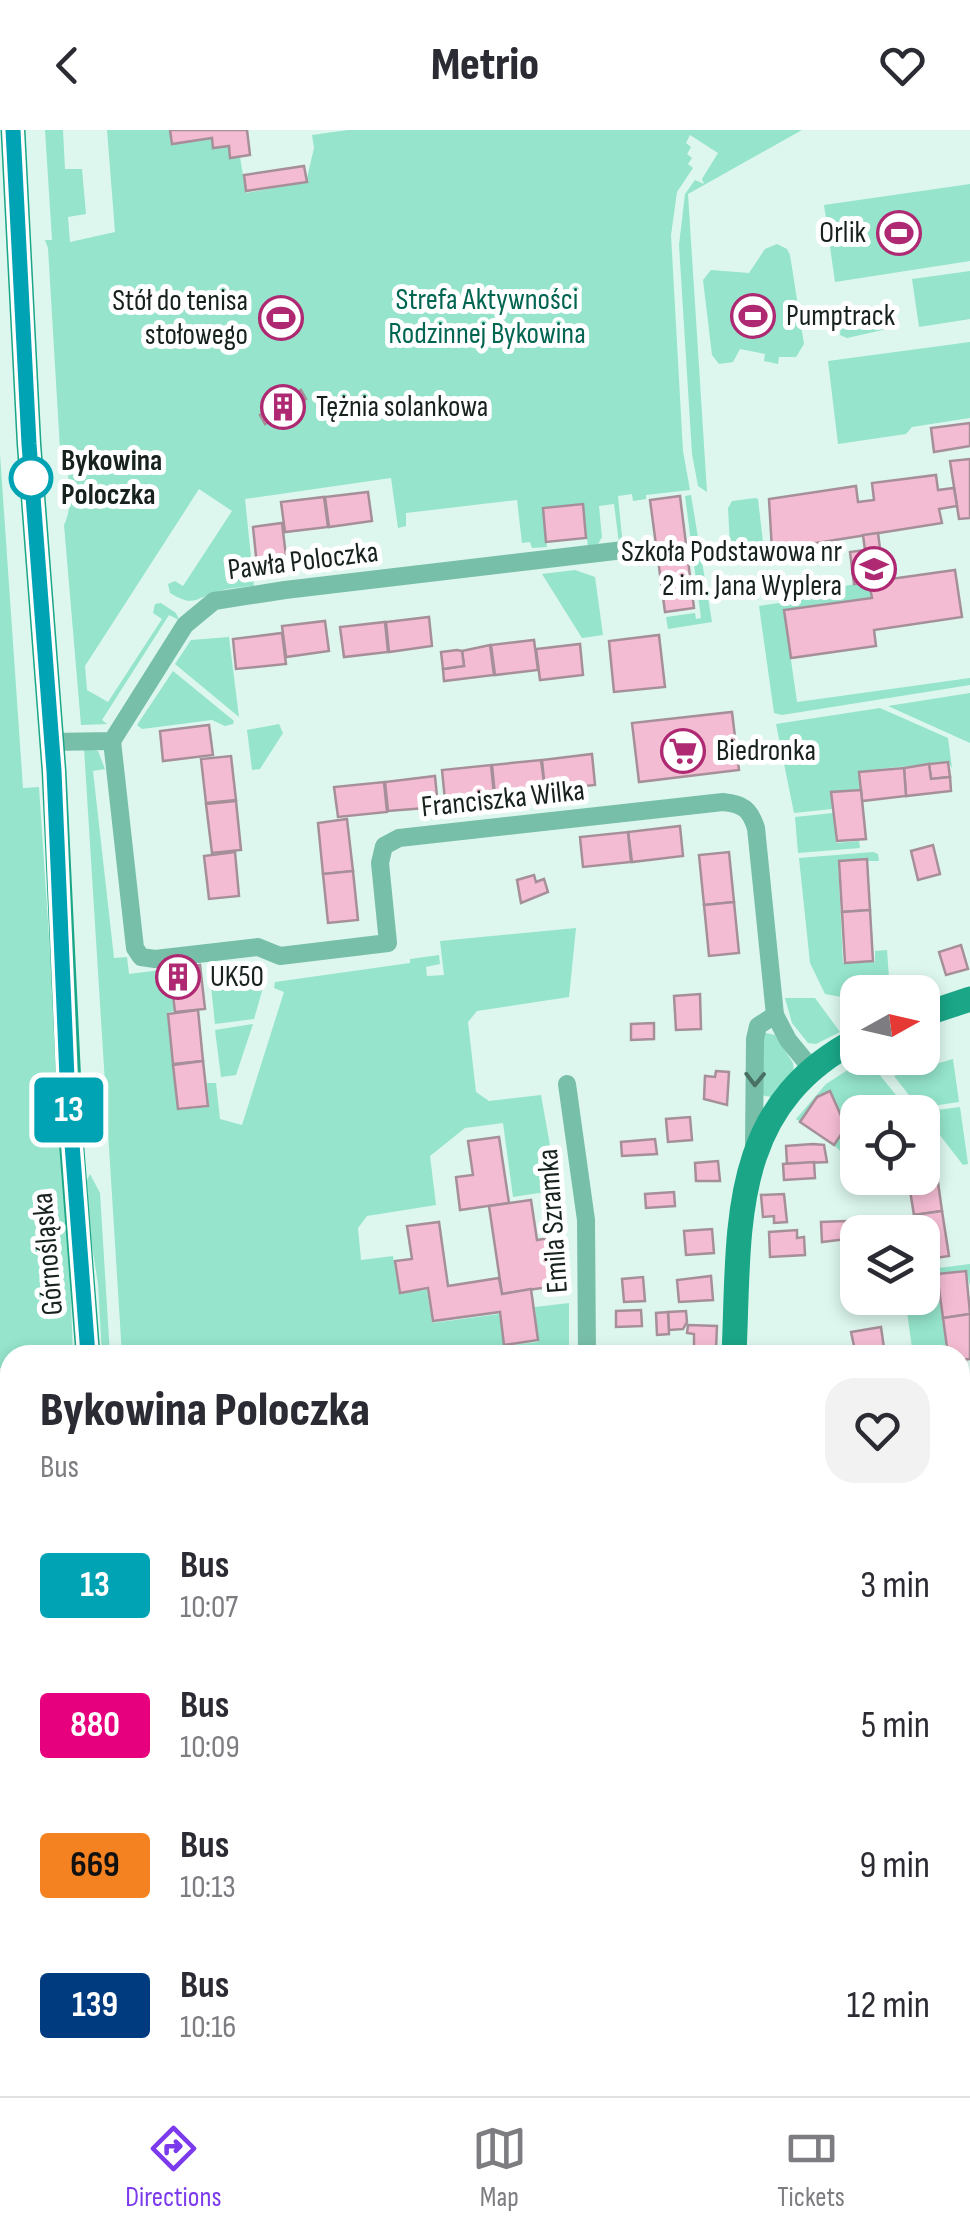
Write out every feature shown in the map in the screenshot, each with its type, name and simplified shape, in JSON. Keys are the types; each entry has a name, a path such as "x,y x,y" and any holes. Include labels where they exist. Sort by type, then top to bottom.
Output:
{"street":[{"name":"Górnośląska","path":"12,130 87,1345"},
{"name":"Pawła Poloczka","path":"112,740 185,625 214,601 632,548"},
{"path":"52,742 112,740"},
{"name":"Franciszka Wilka","path":"112,740 135,948 141,957 169,959 258,947 280,956 388,943 380,863 384,846 399,838 739,803 751,812 756,828 774,1015 810,1068"},
{"path":"940,1009 970,999"},
{"path":"754,1153 755,1039 758,1026 774,1015"},
{"path":"734,1345 741,1206 754,1153 768,1123 810,1068 840,1050"},
{"name":"Emila Szramka","path":"568,1084 586,1220 587,1345"}],"green space":[{"name":"Strefa Aktywności Rodzinnej Bykowina","path":"45,130 63,130 65,169 82,169 86,214 68,217 70,242 115,232 107,130 170,130 172,144 212,138 213,148 229,146 230,158 240,157 246,193 306,182 314,148 312,135 348,130 802,130 688,194 707,492 698,486 692,454 679,245 685,194 695,180 704,184 702,179 718,153 690,135 687,154 692,158 688,164 693,168 677,192 671,235 683,451 690,490 646,495 646,499 633,501 632,494 618,496 622,537 619,543 614,504 599,506 602,537 598,544 588,546 582,504 543,508 547,547 532,548 530,542 522,543 517,500 406,513 406,526 398,528 391,478 245,499 254,586 223,590 190,601 170,593 168,584 175,581 183,586 232,511 199,489 85,666 87,690 108,702 162,619 153,613 155,604 161,603 176,613 179,620 169,615 102,720 107,724 81,725 64,525 70,487 60,449 45,240 52,240"},
{"name":"Orlik","path":"970,184 970,261 835,282 824,205"},
{"name":"Pumptrack","path":"777,244 790,255 804,344 796,357 779,357 778,364 764,361 765,354 740,349 733,362 719,364 712,355 703,280 711,270 749,273 765,249"},
{"path":"970,271 970,319 919,327 912,279"},
{"path":"879,306 885,310 887,329 847,338 840,335 842,315 848,309"},
{"path":"970,342 970,418 912,427 906,434 838,444 828,361"},
{"path":"0,454 23,788 39,787 73,1345 0,1345"},
{"path":"691,495 712,622 668,629 666,617 695,613 696,619 701,618 685,496"},
{"path":"755,498 765,560 758,564 756,553 743,553 744,561 736,562 735,553 741,552 740,546 730,546 728,508 732,501"},
{"path":"575,570 595,577 603,635 582,638 542,574"},
{"path":"869,582 872,598 784,611 797,702 970,678 970,685 782,715 774,713 759,606 826,596 826,589"},
{"path":"229,637 239,717 175,664 191,640"},
{"path":"173,671 233,724 225,726 212,720 142,729 137,725"},
{"path":"970,693 970,743 888,706"},
{"path":"880,708 948,738 952,768 948,762 859,771 860,790 831,792 832,809 794,813 776,724"},
{"path":"279,724 283,733 260,769 252,770 247,730"},
{"path":"84,748 98,751 105,769 93,771 114,958 127,957 129,974 168,969 174,1011 167,1013 178,1110 209,1107 207,1083 216,1083 220,1119 242,1125 284,992 274,988 275,982 410,963 410,959 439,955 440,964 426,967 427,976 444,975 440,941 576,928 569,997 477,1011 468,1022 476,1092 489,1101 541,1095 558,1190 513,1197 503,1123 465,1128 430,1156 436,1205 367,1216 358,1228 361,1260 393,1256 399,1293 427,1290 432,1323 499,1314 504,1345 121,1345"},
{"path":"833,813 836,843 859,841 860,848 798,853 795,817"},
{"path":"878,854 879,861 838,861 843,963 875,962 875,951 887,950 889,975 840,975 840,997 825,994 810,963 799,858"},
{"path":"265,981 254,1019 215,1024 211,986"},
{"path":"785,998 815,998 840,1032 816,1044 808,1043 792,1023"},
{"path":"253,1024 236,1075 221,1077 215,1030"},
{"path":"775,1035 793,1063 794,1073 771,1097 760,1095 761,1036"},
{"path":"953,1059 959,1102 940,1105 940,1095 909,1095 894,1076 940,1075 940,1063"},
{"path":"840,1075 880,1075 896,1095 840,1095 840,1115 829,1092 817,1097 800,1122 796,1119 826,1084"},
{"path":"960,1107 968,1164 963,1165 940,1135 940,1110"},
{"path":"90,1174 100,1193 109,1345 101,1345 98,1284 83,1188"},
{"path":"970,1264 970,1286 966,1270 940,1273 940,1268"},
{"path":"569,1303 569,1345 512,1345 538,1342 535,1307"},
{"path":"940,1303 946,1345 912,1345 907,1315 940,1315"}],"building":[{"path":"170,130 247,130 250,155 230,158 229,146 213,148 212,138 172,144"},
{"path":"304,166 307,182 246,191 244,175"},
{"name":"Tężnia solankowa","path":"301,390 306,399 265,424 260,415"},
{"path":"970,423 970,446 934,452 931,428"},
{"path":"970,459 970,518 959,519 950,461"},
{"name":"Szkoła Podstawowa nr 2 im. Jana Wyplera","path":"936,475 938,490 954,488 957,506 939,509 942,523 772,550 769,499 856,486 858,502 874,500 872,483"},
{"path":"368,492 372,521 329,527 325,497"},
{"path":"680,496 694,608 665,612 650,500"},
{"path":"324,497 328,527 285,532 281,502"},
{"path":"583,504 586,538 546,542 543,508"},
{"path":"282,523 288,573 258,576 253,527"},
{"name":"Szkoła Podstawowa nr 2 im. Jana Wyplera","path":"878,533 884,580 854,584 850,552 865,550 863,535"},
{"name":"Szkoła Podstawowa nr 2 im. Jana Wyplera","path":"955,570 962,617 874,630 876,646 791,658 784,610 872,598 869,582"},
{"path":"429,617 432,646 389,652 386,622"},
{"path":"325,621 329,651 286,657 282,626"},
{"path":"385,622 388,652 344,657 340,627"},
{"path":"282,633 286,664 236,669 233,639"},
{"path":"659,635 665,687 614,692 609,641"},
{"path":"534,640 538,670 495,675 491,645"},
{"path":"580,644 583,675 540,680 536,649"},
{"path":"490,645 494,675 444,681 443,669 464,666 462,651"},
{"path":"462,651 464,666 443,669 441,652"},
{"path":"732,712 739,770 639,782 632,723"},
{"path":"209,725 213,755 163,761 160,731"},
{"path":"592,754 595,785 545,790 542,760"},
{"path":"231,756 236,800 206,803 201,759"},
{"path":"541,760 545,790 495,795 492,765"},
{"path":"948,762 950,777 931,779 929,764"},
{"path":"929,764 931,779 950,777 951,791 906,796 904,768"},
{"path":"491,765 494,795 445,800 442,770"},
{"path":"904,768 906,796 862,801 859,772"},
{"path":"435,776 438,807 388,811 385,782"},
{"path":"384,782 387,812 338,817 334,787"},
{"path":"861,790 866,839 837,841 831,792"},
{"path":"236,801 241,850 212,853 206,804"},
{"path":"347,819 353,871 323,874 318,823"},
{"path":"680,826 683,856 632,862 628,832"},
{"path":"628,832 631,862 583,867 580,837"},
{"path":"933,845 940,874 918,880 911,851"},
{"path":"235,852 239,896 209,899 204,856"},
{"path":"729,852 734,902 704,905 699,855"},
{"path":"867,859 870,910 842,912 839,861"},
{"path":"353,871 358,920 328,923 323,874"},
{"path":"534,875 536,882 544,879 548,892 521,903 517,880"},
{"path":"734,902 739,953 709,956 704,905"},
{"path":"870,910 873,961 845,963 842,912"},
{"path":"961,945 968,969 946,975 939,952"},
{"path":"200,965 205,1009 175,1012 172,987 185,985 183,968"},
{"path":"700,994 701,1029 676,1030 674,996"},
{"path":"198,1010 203,1061 173,1064 168,1014"},
{"path":"654,1023 654,1039 631,1040 631,1024"},
{"path":"203,1061 208,1106 178,1109 173,1065"},
{"path":"716,1071 729,1072 727,1105 704,1099 705,1076 715,1077"},
{"path":"830,1091 840,1114 840,1136 834,1145 800,1122 817,1097"},
{"path":"690,1117 692,1140 668,1142 666,1119"},
{"path":"499,1137 509,1203 460,1210 456,1177 473,1175 468,1141"},
{"path":"655,1139 657,1154 622,1156 621,1142"},
{"path":"824,1145 827,1162 787,1164 786,1146"},
{"path":"718,1161 720,1181 696,1181 695,1163"},
{"path":"814,1162 815,1178 784,1180 783,1164"},
{"path":"674,1192 675,1206 646,1208 645,1194"},
{"path":"784,1194 787,1222 774,1223 774,1216 763,1217 761,1195"},
{"path":"911,1195 940,1195 942,1211 914,1215"},
{"path":"531,1200 537,1240 555,1237 562,1285 502,1294 489,1206"},
{"path":"942,1211 949,1256 940,1257 940,1215 914,1215"},
{"path":"840,1221 840,1240 822,1242 821,1222"},
{"path":"439,1222 448,1286 499,1278 502,1294 531,1289 538,1340 504,1345 500,1312 433,1321 428,1288 400,1293 395,1261 412,1259 407,1226"},
{"path":"712,1229 714,1253 686,1255 684,1231"},
{"path":"797,1230 797,1238 804,1237 805,1255 770,1257 769,1232"},
{"path":"966,1271 970,1314 943,1318 940,1274"},
{"path":"711,1276 713,1300 679,1302 677,1280"},
{"path":"643,1277 645,1301 624,1302 622,1279"},
{"path":"641,1310 642,1326 616,1327 616,1311"},
{"path":"686,1311 683,1329 669,1330 668,1312"},
{"path":"668,1312 669,1334 657,1335 656,1313"},
{"path":"970,1314 970,1345 947,1345 943,1318"},
{"path":"688,1325 717,1326 716,1345 694,1345 694,1334 687,1333"},
{"path":"881,1327 884,1345 854,1345 851,1332"}],"bus line":[{"name":"13","path":"13,130 29,444 54,771 67,1078 87,1345"}],"place":[{"name":"Orlik","path":"899,233"},
{"name":"Pumptrack","path":"753,316"},
{"name":"Stół do tenisa stołowego","path":"281,318"},
{"name":"Tężnia solankowa","path":"283,407"},
{"name":"Bykowina Poloczka","path":"31,478"},
{"name":"Szkoła Podstawowa nr 2 im. Jana Wyplera","path":"874,569"},
{"name":"Biedronka","path":"683,751"},
{"name":"UK50","path":"178,977"}]}
